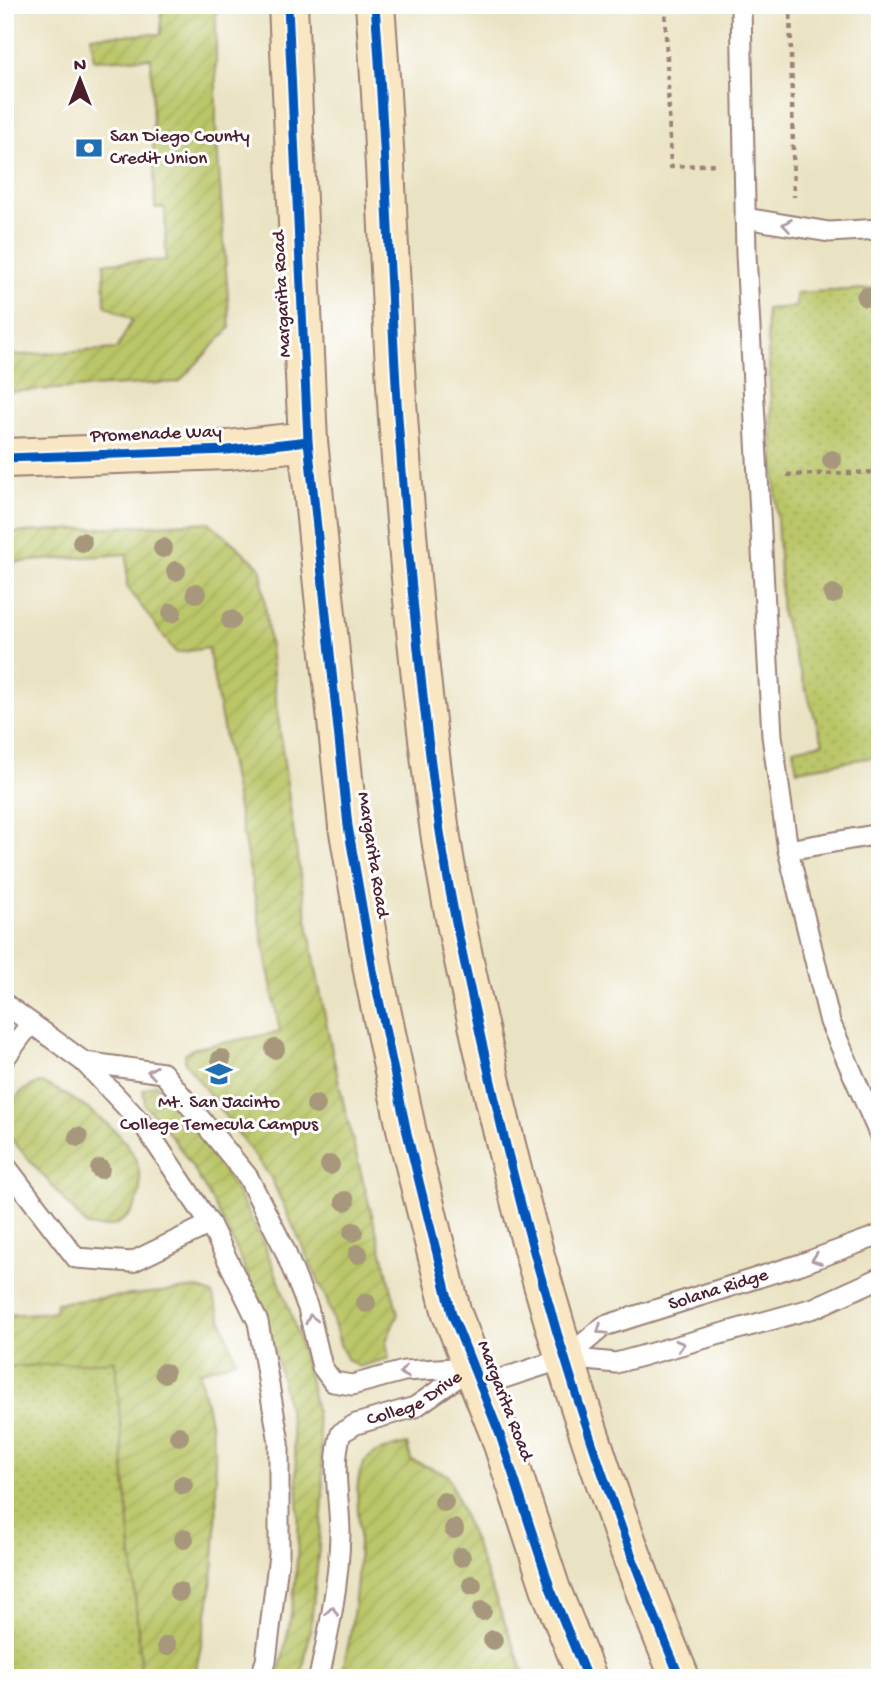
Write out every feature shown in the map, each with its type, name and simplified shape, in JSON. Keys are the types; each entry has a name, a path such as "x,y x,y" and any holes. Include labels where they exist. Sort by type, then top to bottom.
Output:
{"main road":[{"name":"Margarita Road","path":"288,5 308,441 348,827 372,963 407,1133 452,1314 500,1435 551,1590 587,1678"},
{"path":"374,5 398,420 418,649 436,807 467,975 503,1137 542,1289 566,1358 584,1422 645,1593 680,1678"},
{"name":"Promenade Way","path":"5,458 228,450 308,441"}],"lane":[{"path":"741,5 745,218 772,736 788,850 830,1021 880,1136"},
{"path":"745,218 829,232 880,229"},
{"path":"788,850 880,834"},
{"path":"5,1004 84,1062 145,1127 210,1224 258,1322 279,1441 279,1555 266,1661 260,1678"},
{"path":"5,1058 31,1023"},
{"name":"College Drive","path":"84,1062 163,1073 248,1177 283,1246 308,1308 322,1367 333,1382 352,1385 404,1371 476,1377"},
{"path":"5,1165 76,1258 132,1262 210,1224"},
{"name":"Solana Ridge","path":"566,1358 604,1326 801,1265 880,1235"},
{"name":"Solana Ridge","path":"476,1377 566,1358 616,1363 814,1308 880,1278"},
{"name":"College Drive","path":"319,1678 331,1616 340,1535 336,1453 341,1433 356,1424 415,1407 476,1377"}],"path":[{"path":"665,5 671,167 744,162"},
{"path":"790,5 794,227"},
{"path":"758,476 880,472"}],"green space":[{"path":"161,5 216,5 216,126 230,328 179,382 5,392 5,356 117,349 132,320 105,305 104,263 166,260 165,208 155,208 151,58 94,60 91,36 161,34"},
{"path":"880,288 880,756 797,770 793,749 823,743 782,615 766,309 796,307 796,293"},
{"path":"209,522 261,568 284,762 313,955 346,1112 398,1314 386,1341 389,1358 359,1367 348,1360 341,1347 326,1298 271,1178 185,1062 185,1053 195,1048 280,1032 208,648 176,653 127,587 127,554 5,563 5,533"},
{"path":"40,1083 61,1092 112,1128 136,1160 140,1190 129,1215 119,1223 104,1227 87,1226 12,1140 8,1121 12,1105 22,1092"},
{"path":"155,1084 171,1096 191,1122 254,1224 290,1310 303,1355 314,1401 323,1495 312,1612 301,1678 280,1678 279,1673 291,1614 297,1555 298,1498 293,1441 283,1385 268,1329 222,1220 178,1145 145,1106 143,1090"},
{"path":"198,1288 212,1294 236,1360 199,1372 213,1437 216,1477 216,1535 211,1591 194,1678 138,1678 141,1665 115,1361 5,1367 5,1315 55,1312 56,1303"},
{"path":"115,1360 141,1665 138,1678 5,1678 5,1367"},
{"path":"407,1444 411,1460 448,1475 526,1678 424,1678 421,1667 372,1678 341,1678 356,1591 359,1538 357,1489 360,1471 372,1455"}],"cycle path":[{"path":"288,5 308,441 348,826 374,976 407,1133 452,1314 500,1435 551,1590 587,1678"},
{"path":"375,5 405,514 424,706 440,833 451,894 502,1128 567,1367 620,1523 680,1678"},
{"path":"5,458 228,450 308,441"}],"place":[{"name":"San Diego County Credit Union","path":"89,148"},
{"name":"Mt. San Jacinto College Temecula Campus","path":"219,1074"}]}
